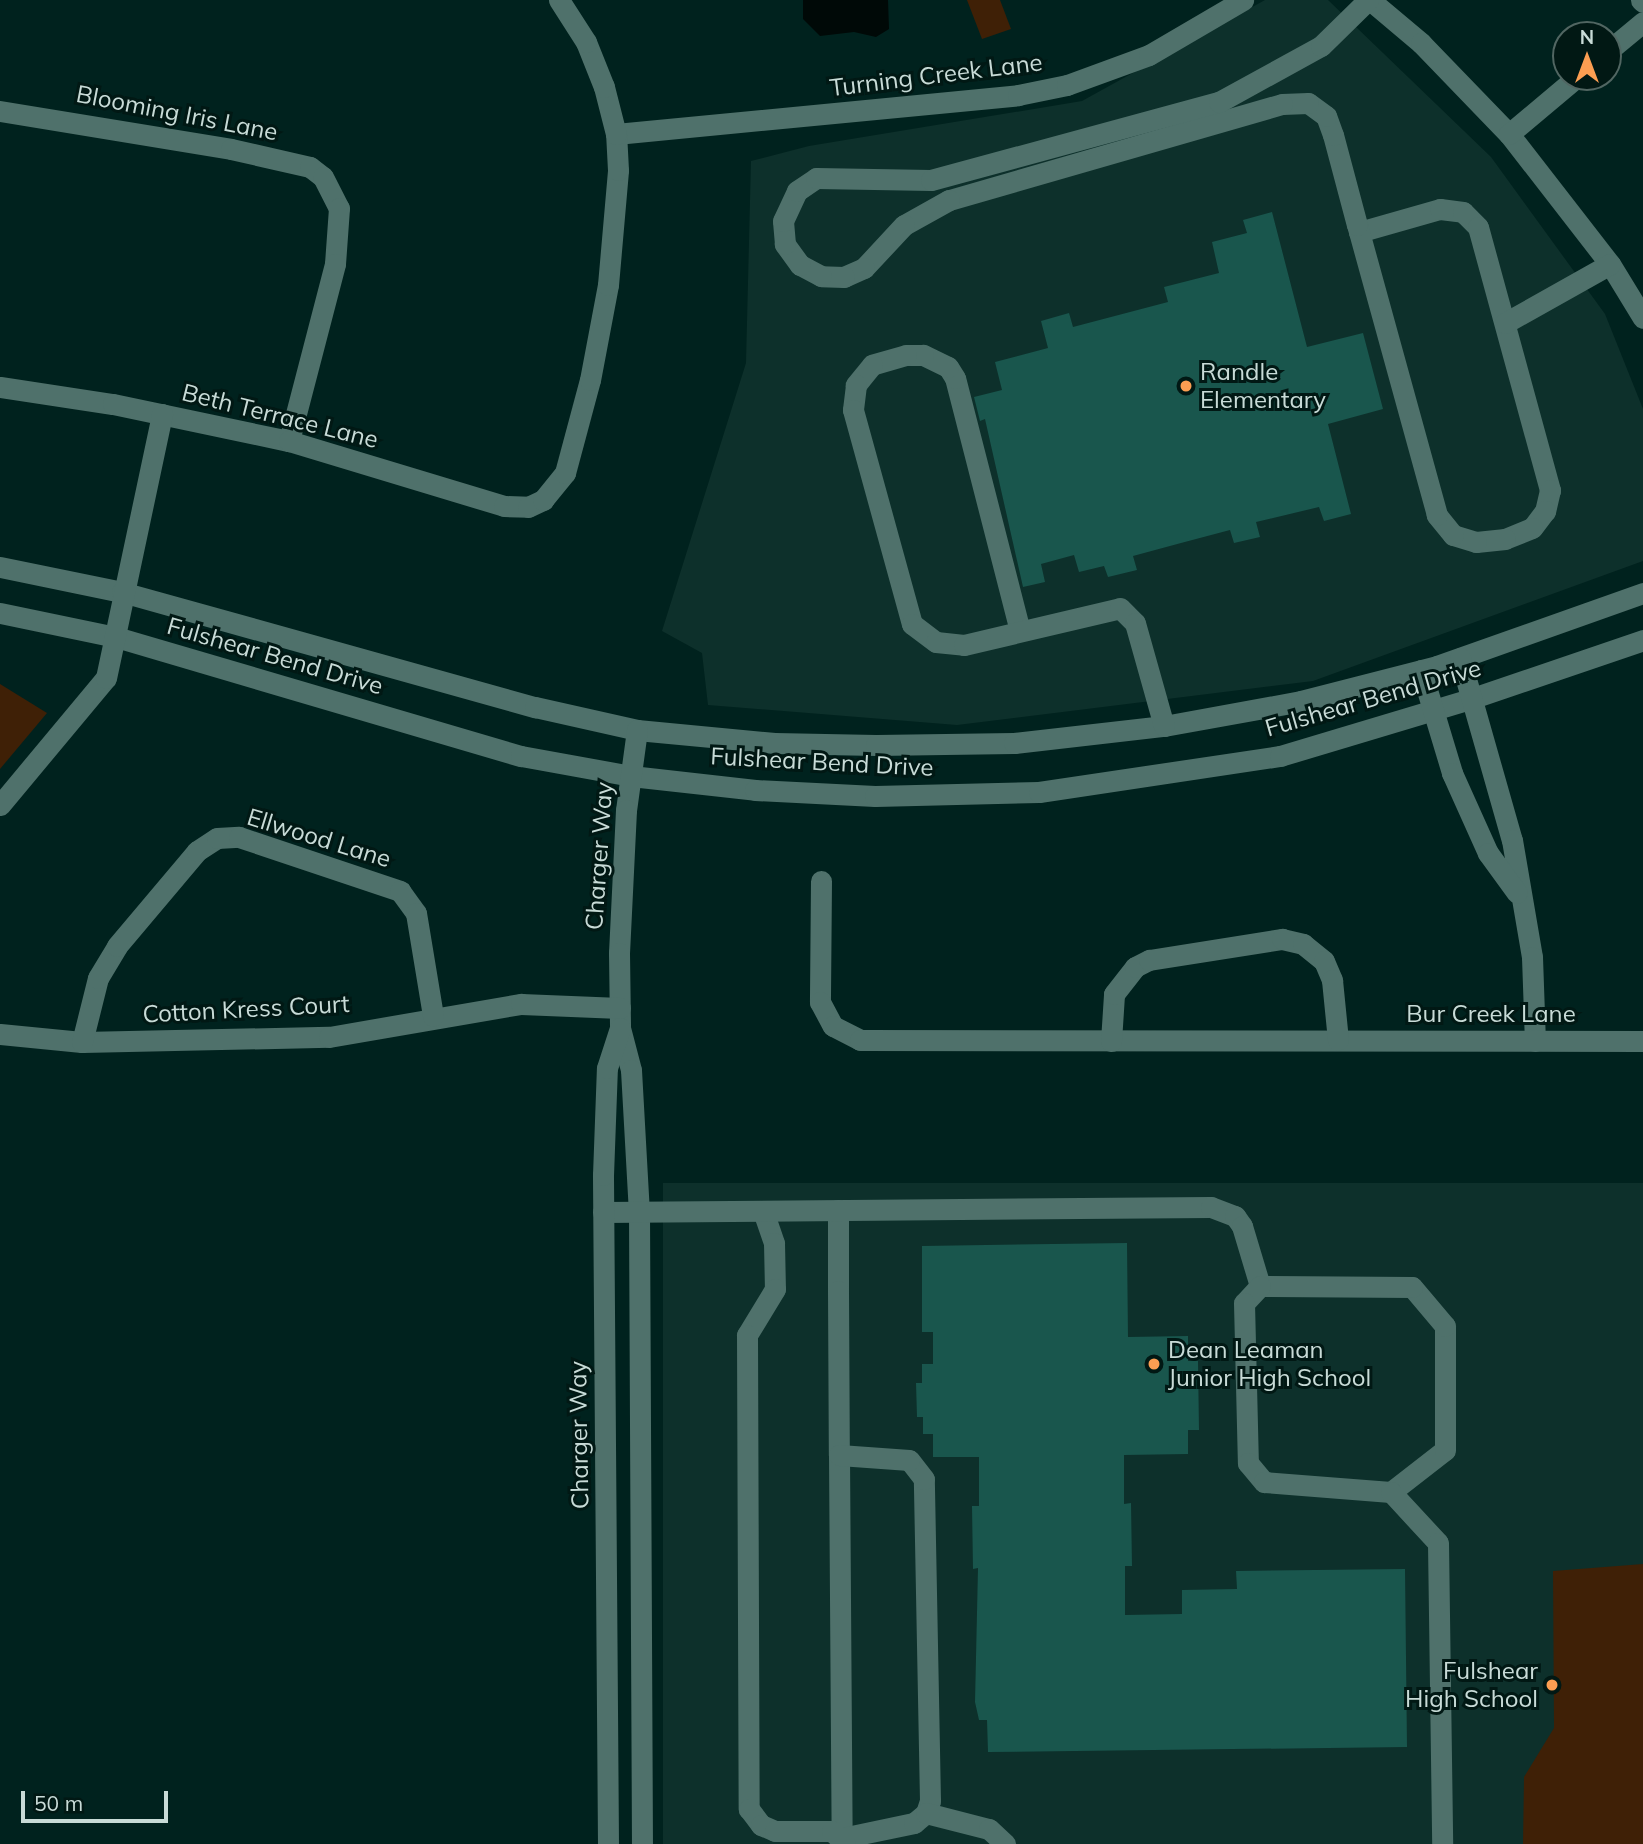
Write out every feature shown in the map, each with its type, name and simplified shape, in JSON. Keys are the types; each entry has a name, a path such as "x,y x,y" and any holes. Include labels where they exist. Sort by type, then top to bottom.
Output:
{"street":[{"path":"559,0 596,64 616,134"},
{"name":"Turning Creek Lane","path":"616,134 1043,90 1105,74 1149,55 1243,0"},
{"path":"1359,232 1440,209 1463,212 1483,239 1546,470 1549,501 1532,528 1505,539 1476,542 1453,535 1437,515 1326,116 1301,102 949,200 904,225 864,268 844,276 821,276 800,265 785,244 783,221 797,191 816,178 931,180 1219,102 1314,51 1369,0 1421,43 1509,134 1610,264 1643,318"},
{"path":"1622,39 1643,22"},
{"path":"1509,134 1560,91"},
{"name":"Blooming Iris Lane","path":"0,111 160,134 302,165 317,171 333,191 339,216 335,264 289,441"},
{"name":"Beth Terrace Lane","path":"0,387 162,414 289,441 504,506 528,507 543,500 565,473 600,333 617,200 616,134"},
{"path":"1505,323 1610,264"},
{"path":"1020,631 955,378 948,367 923,355 906,355 872,365 856,385 853,410 912,624 936,642 952,645 1020,631 1109,608 1129,613 1164,726"},
{"path":"0,805 106,678 116,637 122,592 162,414"},
{"name":"Fulshear Bend Drive","path":"0,567 122,592 522,703 638,730 774,743 876,745 1014,743 1164,726 1301,701 1460,658 1643,593"},
{"name":"Fulshear Bend Drive","path":"0,613 116,637 521,756 631,776 755,790 875,796 1040,792 1280,756 1473,698 1643,640"},
{"path":"1460,658 1503,797 1518,895 1532,957 1535,1041"},
{"path":"1421,670 1452,773 1488,853 1518,895"},
{"name":"Charger Way","path":"608,1844 603,1212 607,1068 620,1018 631,776 638,730"},
{"name":"Ellwood Lane","path":"82,1042 98,978 117,946 198,851 217,838 239,837 401,891 416,913 433,1016"},
{"name":"Bur Creek Lane","path":"821,881 819,995 833,1026 860,1040 1643,1041"},
{"path":"1111,1041 1114,994 1135,967 1156,959 1282,939 1303,944 1324,961 1332,980 1338,1041"},
{"name":"Cotton Kress Court","path":"0,1034 82,1042 328,1037 433,1016 521,1004 620,1018"},
{"name":"Charger Way","path":"620,1018 631,1070 639,1212 642,1844"},
{"path":"603,1212 1211,1207 1235,1216 1242,1226 1260,1286"},
{"path":"838,1210 843,1841"},
{"path":"763,1211 774,1243 775,1289 747,1335 748,1809 761,1825 775,1830 832,1831 843,1841"},
{"path":"1260,1286 1412,1287 1445,1326 1445,1450 1391,1492 1264,1482 1248,1463 1244,1303 1260,1286"},
{"path":"839,1455 909,1460 923,1479 930,1801 926,1813 903,1827 843,1841"},
{"path":"1391,1492 1438,1543 1442,1844"},
{"path":"926,1813 989,1829 1005,1844"}],"shaded area":[{"path":"803,0 888,0 889,29 876,37 854,32 820,36 803,19"},
{"path":"967,0 1000,0 1011,29 982,39"},
{"name":"Randle Elementary","path":"1265,0 1328,0 1491,157 1605,314 1643,409 1643,561 1313,681 957,725 708,705 702,653 662,631 746,363 751,161 809,146 1082,101"},
{"path":"0,684 47,713 0,769"},
{"name":"Dean Leaman Junior High School","path":"663,1183 1643,1183 1643,1844 663,1844"},
{"path":"1643,1564 1643,1844 1523,1844 1524,1777 1554,1728 1553,1571"}],"building":[{"path":"1272,212 1307,347 1363,333 1383,409 1328,424 1351,514 1324,521 1319,507 1256,522 1260,537 1234,543 1230,530 1133,556 1137,570 1108,577 1104,566 1079,572 1074,555 1041,564 1045,582 1023,587 985,419 980,421 974,397 1002,390 995,362 1048,348 1041,321 1069,313 1073,327 1168,302 1164,287 1219,273 1212,242 1247,233 1243,220"},
{"path":"1127,1243 1128,1337 1188,1336 1188,1361 1198,1361 1199,1430 1188,1430 1188,1454 1124,1455 1124,1504 1131,1503 1132,1566 1125,1566 1125,1615 1182,1614 1182,1590 1237,1589 1236,1571 1405,1569 1407,1747 988,1752 987,1720 979,1720 975,1702 978,1568 973,1569 972,1506 979,1506 979,1457 933,1457 933,1434 923,1434 923,1417 917,1417 916,1383 922,1383 922,1364 933,1364 933,1332 922,1332 922,1246"}],"place":[{"name":"Randle Elementary","path":"1186,386"},
{"name":"Dean Leaman Junior High School","path":"1154,1364"},
{"name":"Fulshear High School","path":"1552,1685"}]}
